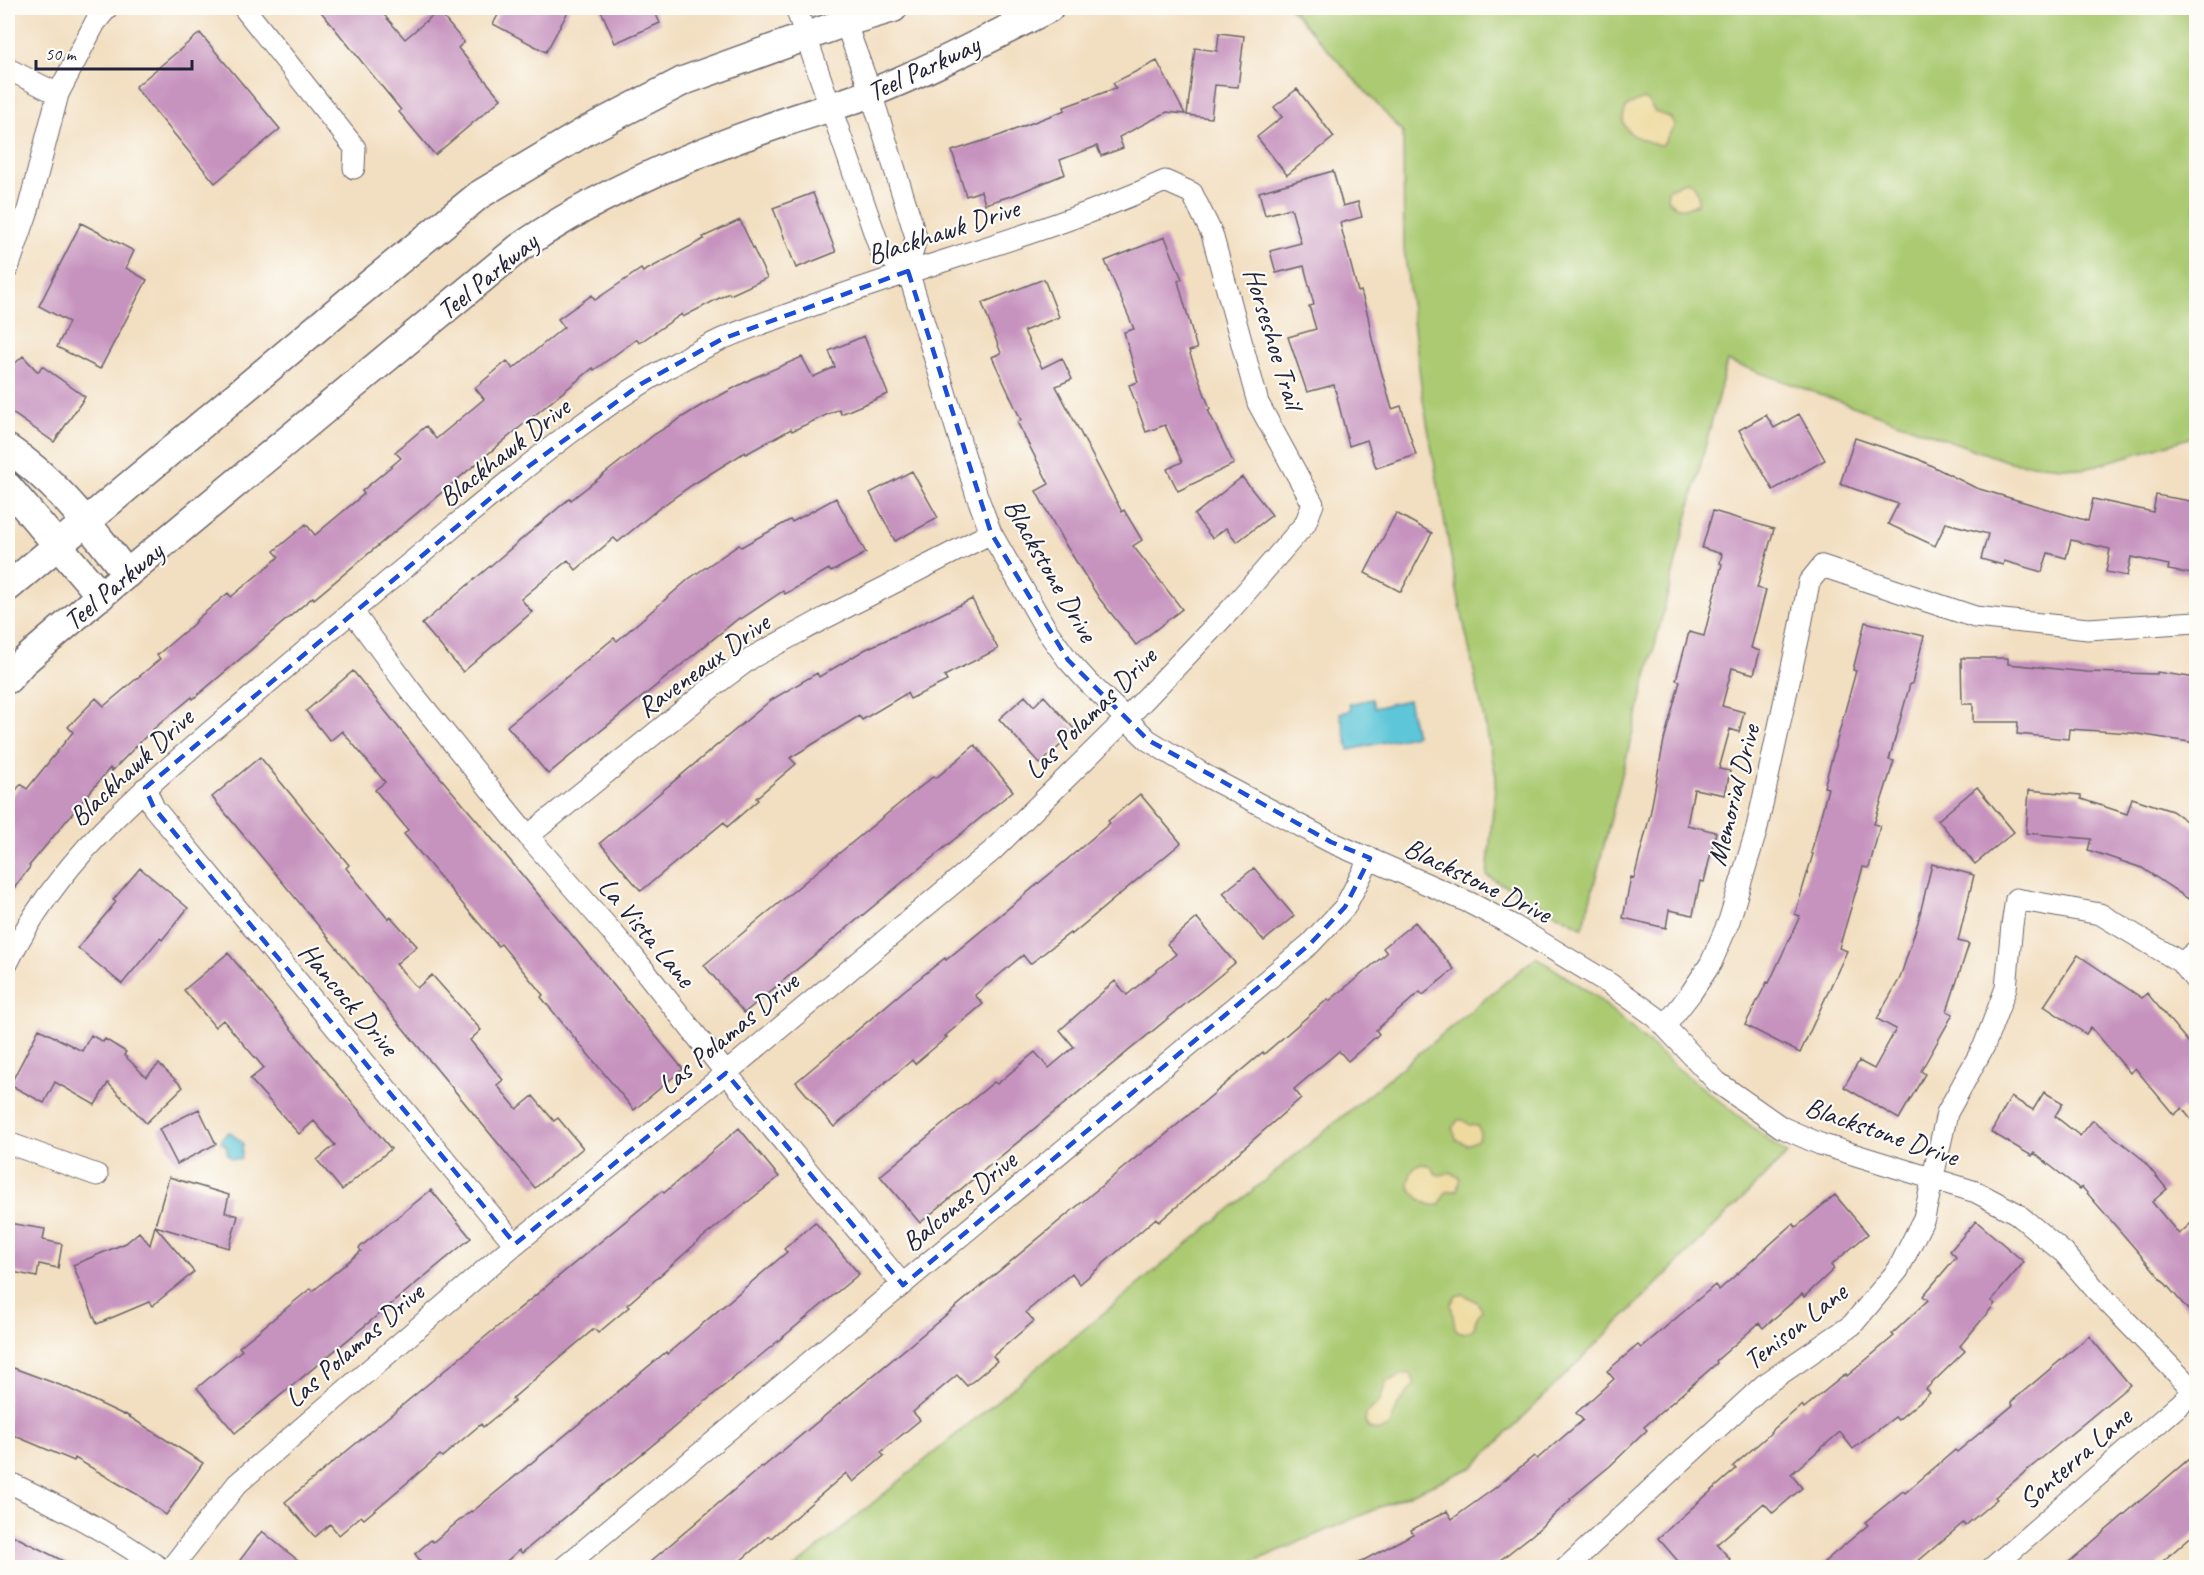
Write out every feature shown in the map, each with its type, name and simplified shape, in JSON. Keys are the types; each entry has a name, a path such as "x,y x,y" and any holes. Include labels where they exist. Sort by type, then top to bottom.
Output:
{"main road":[{"path":"8,587 479,195 586,130 683,81 807,37 843,15 892,8"},
{"name":"Teel Parkway","path":"8,679 22,663 127,573 519,248 549,227 624,188 685,160 782,123 871,93 957,54 1049,8"},
{"path":"8,449 44,475 86,521 127,573"},
{"path":"8,486 101,596"}],"street":[{"path":"8,268 28,210 58,94 95,23 107,8"},
{"path":"244,8 355,148 354,168"},
{"path":"796,8 880,252 908,272"},
{"name":"Blackstone Drive","path":"843,15 871,93 916,237 908,272 976,494 991,533 1047,631 1068,660 1088,682 1148,740 1208,777 1331,842 1468,902 1514,926 1610,984 1666,1025 1717,1082 1781,1127 1820,1144 1976,1192 2016,1213 2064,1253 2096,1290 2196,1392"},
{"path":"8,69 58,94"},
{"name":"Blackhawk Drive","path":"8,962 40,909 85,849 144,788 352,611 529,466 641,384 722,339 908,272 1111,206 1165,181"},
{"name":"Horseshoe Trail","path":"1165,181 1192,193 1212,234 1258,403 1313,504 1305,525"},
{"name":"Las Polamas Drive","path":"171,1568 237,1484 515,1244 726,1073 992,851 1126,719 1232,608 1305,525"},
{"name":"Raveneaux Drive","path":"528,836 751,658 991,533"},
{"name":"Memorial Drive","path":"1666,1025 1711,963 1729,921 1756,832 1809,582 1822,566 1975,616 2088,629 2196,622"},
{"name":"La Vista Lane","path":"352,611 410,690 528,836 632,955 726,1073 903,1285"},
{"name":"Hancock Drive","path":"144,788 154,808 515,1244"},
{"name":"Balcones Drive","path":"563,1568 1310,944 1345,907 1370,858"},
{"name":"Tenison Lane","path":"1566,1568 1764,1385 1852,1325 1898,1270 1924,1218 1931,1177 1947,1113 1984,1046 2006,988 2016,899 2100,914 2189,957"},
{"path":"2189,957 2196,981"},
{"path":"8,1143 97,1175"},
{"name":"Sonterra Lane","path":"1992,1568 2196,1392"},
{"path":"8,1482 83,1518 160,1568"}],"highlighted area":[{"path":"908,271 991,533 1068,660 1148,740 1331,842 1370,858 1345,907 1310,944 903,1285 726,1073 515,1244 154,808 145,788 529,466 641,384 722,339"}],"green space":[{"path":"1290,8 2196,8 2196,436 2084,469 2009,462 1727,361 1583,928 1487,876 1496,776 1457,591 1423,400 1404,249 1403,133"},
{"path":"1536,957 1594,995 1671,1063 1787,1154 1473,1467 1241,1567 794,1568"}],"sand":[{"path":"1644,99 1649,102 1655,112 1672,120 1674,127 1663,144 1637,137 1626,128 1623,122 1627,106"},
{"path":"1686,181 1696,190 1697,204 1685,208 1677,207 1667,199 1668,190"},
{"path":"1458,1120 1477,1126 1481,1133 1478,1140 1467,1145 1457,1140 1452,1128"},
{"path":"1424,1164 1431,1166 1436,1174 1450,1172 1460,1178 1457,1190 1446,1192 1439,1205 1422,1200 1409,1187 1412,1172 1416,1166"},
{"path":"1463,1294 1477,1302 1482,1310 1476,1319 1474,1328 1460,1332 1455,1328 1451,1304 1456,1296"},
{"path":"1403,1374 1411,1374 1415,1384 1399,1403 1389,1427 1378,1431 1369,1428 1365,1422 1366,1414 1380,1401 1386,1382"}],"water":[{"path":"1372,699 1374,708 1408,700 1416,735 1349,750 1340,713 1351,710 1349,704"},
{"path":"229,1132 243,1143 241,1159 232,1159 228,1155 226,1145 221,1143 222,1138"}],"building":[{"path":"318,8 378,8 405,39 438,11 464,42 458,48 501,99 435,155"},
{"path":"502,8 570,8 546,52 493,24"},
{"path":"600,8 653,8 660,23 615,43"},
{"path":"200,33 280,129 215,183 135,87"},
{"path":"1219,33 1244,36 1238,87 1215,85 1211,118 1187,115 1195,48 1217,51"},
{"path":"1157,61 1185,114 1167,112 1119,137 1123,148 1101,156 1097,146 1060,160 1065,174 1014,195 985,204 981,191 966,196 952,151 1001,135 1065,110 1064,107 1116,88 1113,83"},
{"path":"1297,89 1334,137 1287,175 1257,137 1282,117 1274,107"},
{"path":"1333,171 1343,206 1358,202 1362,217 1340,223 1358,292 1361,291 1368,316 1372,339 1392,409 1401,406 1416,455 1376,468 1367,440 1349,446 1334,385 1307,392 1288,337 1316,329 1309,306 1314,305 1304,266 1276,273 1270,251 1301,243 1291,208 1265,215 1259,192"},
{"path":"813,193 836,252 796,268 773,208"},
{"path":"740,220 767,278 730,295 729,293 683,317 682,314 639,343 637,339 594,370 593,368 525,423 193,699 192,697 151,731 112,771 110,768 29,866 8,896 8,800 21,784 27,789 73,732 68,727 96,698 104,706 160,659 157,655 196,620 228,593 231,597 279,557 274,551 306,524 315,535 364,494 362,491 401,458 395,452 426,426 436,439 484,399 475,388 507,361 513,369 564,327 558,319 592,295 595,300 641,269 643,272 704,239 703,237"},
{"path":"81,223 134,251 126,268 147,280 100,369 57,347 69,322 39,306"},
{"path":"1165,237 1182,279 1178,281 1197,349 1189,351 1210,409 1208,410 1234,464 1178,491 1167,469 1182,462 1165,425 1146,432 1129,385 1138,382 1124,332 1134,329 1105,261"},
{"path":"1044,279 1059,317 1024,331 1042,368 1062,358 1072,379 1056,386 1122,512 1124,510 1142,540 1133,546 1182,609 1136,645 1099,598 1062,539 1036,491 1049,484 1017,422 1021,420 992,357 1001,353 982,303"},
{"path":"864,336 888,394 841,414 839,409 792,431 791,429 746,454 745,452 658,509 618,542 614,538 576,570 568,560 521,599 532,612 463,672 422,624 570,498 571,500 655,434 751,379 802,357 813,377 835,367 829,351"},
{"path":"23,356 38,372 42,366 85,397 54,442 8,410 8,370"},
{"path":"1799,414 1825,460 1773,490 1739,430 1766,415 1774,428"},
{"path":"1855,438 1918,459 1976,488 2088,521 2093,499 2153,512 2156,495 2196,502 2196,546 2191,574 2168,570 2169,565 2131,557 2127,576 2106,572 2110,549 2071,540 2066,558 2048,553 2042,572 2004,561 2003,565 1981,559 1988,534 1946,523 1935,546 1888,524 1898,504 1840,484"},
{"path":"912,471 938,518 895,541 870,493"},
{"path":"1242,477 1272,515 1237,542 1226,528 1212,538 1194,515"},
{"path":"836,498 866,553 831,572 829,569 785,594 783,591 741,619 739,618 548,774 507,726 614,638 617,641 690,578 739,545 741,547"},
{"path":"1713,511 1774,529 1757,588 1766,590 1751,648 1760,651 1754,674 1732,668 1722,706 1744,712 1739,732 1730,729 1719,769 1730,771 1725,795 1694,789 1687,825 1716,832 1704,882 1700,881 1693,915 1669,910 1666,928 1623,918 1631,877 1634,878 1650,815 1664,740 1680,681 1676,680 1689,632 1704,636 1722,564 1720,563 1722,554 1702,548"},
{"path":"1396,513 1432,533 1401,592 1365,573"},
{"path":"972,599 998,649 944,676 947,681 910,699 907,693 862,720 859,716 790,758 796,764 756,798 758,800 727,827 724,822 641,891 600,843 771,700 817,673 819,677 866,649"},
{"path":"1865,622 1924,636 1889,760 1894,761 1874,824 1880,826 1869,868 1863,867 1839,948 1847,951 1800,1053 1745,1025 1767,982 1769,983 1800,916 1795,914 1813,854 1811,853 1828,788 1824,787 1856,671 1853,670"},
{"path":"1961,658 2008,658 2008,664 2087,672 2157,674 2157,672 2196,678 2196,743 2132,733 2069,729 2068,739 2017,734 2018,722 1973,722 1973,704 1962,704"},
{"path":"353,671 683,1069 634,1110 541,997 543,995 501,944 498,946 404,834 408,830 375,790 385,782 342,731 330,741 306,711"},
{"path":"1025,696 1034,706 1044,696 1076,731 1040,764 999,719"},
{"path":"975,745 1013,791 744,1013 704,965 894,808 934,776 936,778"},
{"path":"260,757 349,865 346,868 388,919 391,917 417,946 396,964 417,988 432,975 481,1030 470,1040 503,1080 497,1085 517,1109 533,1096 554,1121 558,1118 583,1148 535,1188 212,797"},
{"path":"1977,787 2014,832 1975,864 1938,820"},
{"path":"2029,790 2081,795 2081,799 2127,814 2132,798 2172,811 2196,828 2196,904 2142,868 2088,850 2091,839 2026,833"},
{"path":"1140,794 1181,843 1071,935 1070,933 1030,964 1023,955 975,995 983,1004 945,1036 947,1037 915,1064 912,1060 834,1127 796,1082 906,989 945,958 946,960 1063,863"},
{"path":"1932,864 1974,875 1958,941 1969,944 1947,1011 1953,1014 1921,1071 1925,1074 1899,1119 1844,1087 1859,1061 1874,1069 1896,1029 1877,1019 1900,978 1918,922"},
{"path":"140,868 188,908 122,984 78,948 116,902 113,900"},
{"path":"1254,868 1294,916 1264,941 1223,893"},
{"path":"1197,918 1235,963 920,1223 880,1176 994,1082 997,1084 1035,1052 1049,1068 1074,1047 1060,1030 1115,981 1127,995 1176,954 1167,944"},
{"path":"1415,922 1454,969 1423,995 1420,992 1376,1030 1379,1034 1348,1061 1339,1051 1294,1089 1301,1098 1159,1222 1156,1218 1080,1284 1072,1273 1026,1312 1034,1321 993,1356 997,1361 967,1386 957,1375 913,1412 920,1420 881,1452 884,1456 853,1482 846,1473 771,1538 769,1536 732,1568 643,1568 762,1466 1151,1147 1263,1052 1264,1054 1328,999 1329,1001 1387,953 1383,948"},
{"path":"228,953 391,1149 342,1190 317,1160 335,1145 314,1121 299,1134 250,1079 264,1068 223,1020 215,1027 184,990"},
{"path":"2078,955 2142,998 2147,993 2188,1042 2196,1035 2196,1126 2182,1108 2174,1115 2135,1068 2130,1073 2091,1027 2086,1034 2044,1006"},
{"path":"39,1029 82,1051 91,1035 103,1042 105,1039 126,1052 124,1055 146,1077 159,1064 183,1087 146,1123 108,1083 95,1105 55,1082 44,1103 10,1085"},
{"path":"2044,1092 2063,1103 2055,1116 2080,1136 2093,1120 2141,1158 2167,1189 2152,1202 2179,1234 2196,1219 2196,1319 2082,1187 2080,1189 2034,1153 2032,1156 1991,1132 2011,1097 2033,1110"},
{"path":"199,1109 216,1144 177,1164 159,1129"},
{"path":"739,1128 779,1177 702,1238 598,1333 594,1329 550,1366 512,1399 515,1401 483,1427 481,1424 442,1457 440,1455 364,1519 361,1516 339,1535 330,1524 315,1537 285,1502 662,1191 664,1193"},
{"path":"169,1177 229,1195 225,1212 238,1216 229,1248 155,1226"},
{"path":"431,1190 471,1238 235,1433 197,1388 242,1350 239,1347 311,1288 313,1291 361,1251 359,1248"},
{"path":"1835,1195 1868,1234 1831,1265 1834,1269 1804,1297 1802,1294 1763,1328 1759,1323 1644,1427 1647,1430 1610,1466 1532,1535 1490,1568 1349,1568 1413,1534 1411,1530 1447,1511 1452,1519 1534,1456 1537,1459 1583,1420 1576,1413 1614,1379 1607,1371 1638,1345 1641,1348 1715,1285 1719,1290 1793,1224 1796,1227"},
{"path":"1976,1221 2024,1262 1991,1301 1995,1304 1960,1346 1965,1351 1926,1389 1930,1393 1898,1420 1895,1417 1853,1449 1840,1432 1791,1474 1802,1488 1773,1513 1764,1503 1717,1544 1730,1559 1720,1568 1684,1568 1658,1538 1736,1469 1733,1466 1770,1432 1802,1405 1804,1408 1846,1374 1847,1376 1894,1336 1892,1334 1928,1300 1923,1296 1956,1257 1950,1251"},
{"path":"815,1222 859,1274 522,1553 519,1550 499,1568 426,1568 415,1554 472,1512 666,1352 667,1354 787,1252 784,1249"},
{"path":"8,1223 45,1229 43,1240 62,1244 58,1268 39,1264 37,1277 8,1271"},
{"path":"155,1226 194,1272 152,1306 149,1302 97,1324 73,1265 126,1243 139,1232 150,1245"},
{"path":"2089,1336 2130,1385 1995,1497 1997,1499 1965,1526 1963,1523 1910,1568 1817,1568 1868,1525 1865,1522 1903,1491 1905,1493 1955,1450 1957,1452 2013,1405 2011,1402"},
{"path":"8,1366 65,1387 125,1414 203,1463 166,1515 138,1495 75,1458 74,1461 8,1433"},
{"path":"2196,1453 2196,1532 2155,1568 2062,1568"},
{"path":"262,1531 285,1550 308,1568 234,1568"},
{"path":"14,1536 77,1568 8,1568 8,1549"}]}
